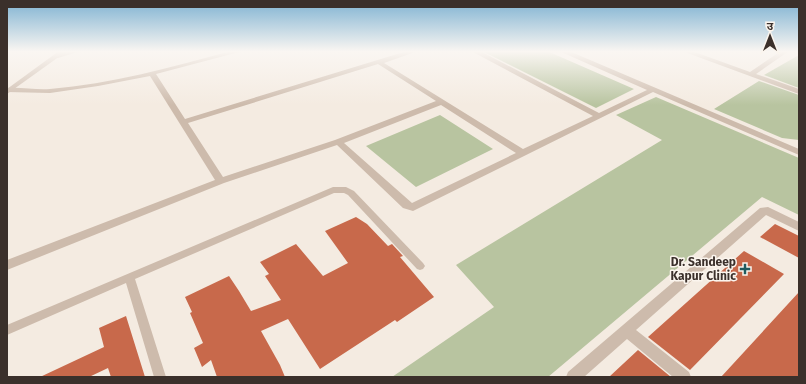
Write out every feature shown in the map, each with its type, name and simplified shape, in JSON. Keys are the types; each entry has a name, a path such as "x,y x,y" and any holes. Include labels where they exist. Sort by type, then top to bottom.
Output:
{"street":[{"path":"8,91 40,69"},
{"path":"8,91 48,91 152,74 172,69"},
{"path":"184,122 357,69"},
{"path":"390,69 523,153"},
{"path":"507,69 599,116"},
{"path":"602,69 799,152"},
{"path":"736,69 799,92"},
{"path":"751,74 759,69"},
{"path":"152,74 221,181"},
{"path":"338,142 407,206 411,207 652,90"},
{"path":"7,265 221,181 338,142 442,102"},
{"path":"572,377 764,211 768,211 799,227"},
{"path":"626,330 684,377"}],"lane":[{"path":"7,330 333,190 346,190 351,193 420,266"},
{"path":"129,277 160,377"}],"green space":[{"path":"518,69 588,69 634,89 596,108"},
{"path":"775,69 799,69 799,88 764,75"},
{"path":"759,81 799,95 799,140 782,138 714,109"},
{"path":"656,97 799,158 799,215 762,197 548,377 392,377 494,307 456,265 662,140 616,115"},
{"path":"440,115 493,149 416,187 366,146"}],"building":[{"path":"356,217 367,224 388,246 392,244 403,256 400,257 434,297 397,322 395,320 320,369 288,319 261,331 285,377 217,377 211,360 202,367 194,348 203,343 185,297 229,276 251,311 281,300 265,276 269,274 260,262 296,244 323,276 348,263 325,231"},
{"path":"775,224 799,236 799,258 760,237"},
{"path":"744,251 784,274 690,370 648,337"},
{"path":"799,292 799,377 721,377 744,352"},
{"path":"126,316 145,377 111,377 108,368 89,377 40,377 104,347 99,328"},
{"path":"638,350 671,377 609,377"}],"place":[{"name":"Dr. Sandeep Kapur Clinic","path":"745,269"}]}
